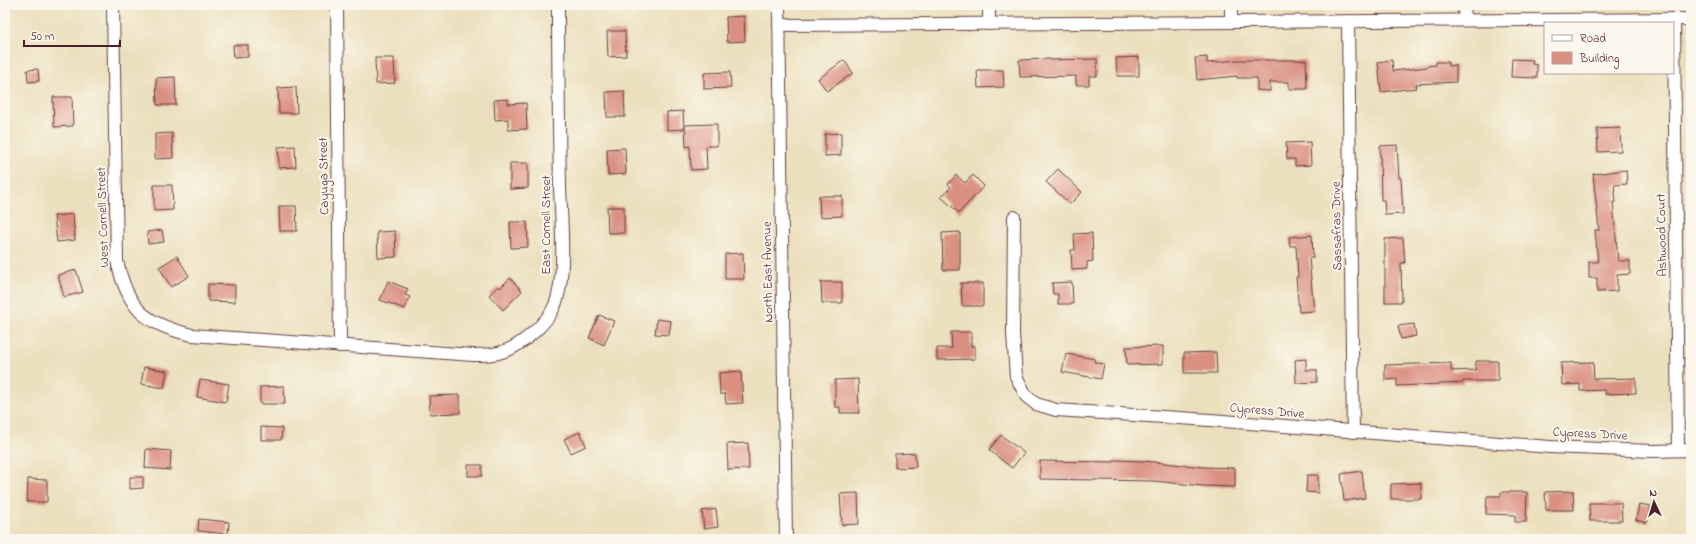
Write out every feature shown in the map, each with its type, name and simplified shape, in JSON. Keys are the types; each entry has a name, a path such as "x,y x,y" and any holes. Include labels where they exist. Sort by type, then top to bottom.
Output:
{"street":[{"name":"West Cornell Street","path":"113,5 117,261 120,277 134,306 158,325 192,335 340,346"},
{"name":"Cayuga Street","path":"337,5 340,346"},
{"name":"East Cornell Street","path":"340,346 491,355 520,343 545,320 554,307 558,290 562,248 558,84 558,5"},
{"name":"North East Avenue","path":"779,5 786,539"},
{"path":"989,5 989,24"},
{"path":"1231,5 1231,22"},
{"path":"1464,5 1465,20"},
{"name":"Ashwood Court","path":"1674,19 1678,450"},
{"path":"779,25 1691,19"},
{"name":"Sassafras Drive","path":"1348,21 1353,432"},
{"name":"Cypress Drive","path":"1014,217 1014,362 1016,376 1026,396 1036,404 1056,410 1210,420 1550,447 1653,451 1691,450"}],"building":[{"path":"744,16 745,41 727,42 726,17"},
{"path":"607,31 625,31 626,56 608,57"},
{"path":"233,45 248,45 248,57 234,58"},
{"path":"1139,57 1139,76 1117,76 1116,58"},
{"path":"1207,57 1207,63 1237,60 1306,60 1307,89 1289,89 1289,82 1270,82 1270,91 1257,90 1257,78 1237,78 1237,76 1197,80 1195,58"},
{"path":"375,58 394,58 395,83 376,84"},
{"path":"1097,59 1097,76 1089,76 1089,85 1076,85 1076,76 1020,77 1019,60"},
{"path":"1512,59 1533,60 1532,64 1537,65 1537,78 1511,77"},
{"path":"844,60 853,73 827,91 818,79"},
{"path":"1392,60 1393,71 1427,67 1436,65 1436,62 1448,62 1448,66 1456,65 1456,82 1416,84 1417,88 1381,92 1378,62"},
{"path":"38,69 39,81 28,82 27,70"},
{"path":"977,70 1003,70 1004,87 978,88"},
{"path":"730,72 731,88 704,89 704,73"},
{"path":"175,77 176,105 157,105 156,78"},
{"path":"296,87 297,113 279,113 278,88"},
{"path":"624,91 625,117 607,117 606,92"},
{"path":"53,97 72,97 73,126 54,127"},
{"path":"508,99 508,104 526,103 527,129 508,130 508,119 495,120 494,100"},
{"path":"683,111 684,129 667,130 667,112"},
{"path":"717,124 717,146 706,146 707,169 691,170 690,146 686,147 685,125"},
{"path":"1620,128 1621,151 1598,152 1597,129"},
{"path":"172,133 173,158 155,159 155,134"},
{"path":"841,133 841,155 825,156 825,134"},
{"path":"1310,142 1311,165 1295,166 1295,159 1287,159 1286,143"},
{"path":"1397,145 1403,214 1385,215 1384,200 1381,200 1380,146"},
{"path":"295,146 296,167 279,168 278,147"},
{"path":"625,148 626,174 608,175 607,149"},
{"path":"510,163 528,163 528,188 510,189"},
{"path":"1058,169 1082,192 1070,204 1046,182"},
{"path":"1626,170 1627,184 1614,185 1616,202 1613,202 1618,261 1630,261 1630,274 1617,275 1617,291 1597,292 1597,278 1589,278 1589,262 1598,262 1595,230 1599,230 1593,174"},
{"path":"956,175 965,183 973,175 984,186 959,213 941,197 951,187 948,184"},
{"path":"154,185 172,185 173,210 154,211"},
{"path":"819,196 842,196 842,216 820,217"},
{"path":"279,206 296,206 297,231 280,231"},
{"path":"607,207 624,207 624,233 608,233"},
{"path":"73,214 75,240 57,242 54,216"},
{"path":"510,222 527,222 528,247 511,248"},
{"path":"162,230 164,242 148,244 147,232"},
{"path":"395,231 396,257 378,258 377,232"},
{"path":"960,232 960,270 943,270 942,233"},
{"path":"1092,233 1093,261 1087,262 1087,269 1072,270 1071,250 1075,250 1074,234"},
{"path":"1312,235 1313,258 1309,258 1314,311 1299,312 1296,277 1298,277 1296,246 1290,246 1289,237"},
{"path":"1403,238 1405,263 1401,263 1402,302 1385,302 1385,239"},
{"path":"743,253 744,279 725,279 725,254"},
{"path":"177,256 189,276 171,287 159,267"},
{"path":"76,270 83,292 64,297 58,275"},
{"path":"510,278 522,291 503,310 489,295 498,286 500,288"},
{"path":"388,281 408,289 405,295 410,297 405,309 380,300"},
{"path":"821,282 842,282 842,303 822,303"},
{"path":"1072,282 1073,304 1058,304 1058,294 1053,294 1052,283"},
{"path":"961,283 983,283 983,306 962,306"},
{"path":"208,284 235,285 235,302 208,301"},
{"path":"599,315 614,321 604,345 589,338"},
{"path":"657,319 671,321 669,335 655,334"},
{"path":"1414,324 1416,336 1401,339 1398,326"},
{"path":"951,332 971,332 971,346 975,346 975,359 937,360 937,348 952,348"},
{"path":"1163,346 1163,364 1127,365 1126,347"},
{"path":"1216,352 1217,373 1184,373 1184,353"},
{"path":"1066,354 1095,359 1094,362 1104,364 1101,379 1062,372"},
{"path":"1306,359 1306,370 1317,370 1317,382 1296,383 1295,360"},
{"path":"1476,361 1498,361 1498,381 1463,381 1463,383 1397,386 1397,379 1385,380 1385,365 1451,363 1451,371 1476,370"},
{"path":"1593,362 1594,379 1636,378 1636,393 1605,394 1605,390 1580,391 1580,384 1562,385 1561,363"},
{"path":"144,367 167,371 164,388 141,384"},
{"path":"741,371 743,403 726,404 725,394 720,394 719,373"},
{"path":"858,379 859,413 840,413 840,407 835,407 835,380"},
{"path":"200,380 229,384 226,402 197,397"},
{"path":"284,386 285,404 260,404 260,387"},
{"path":"460,395 460,413 430,414 429,396"},
{"path":"261,427 282,428 281,440 261,440"},
{"path":"580,432 586,446 571,453 564,439"},
{"path":"1001,435 1024,453 1012,468 989,450"},
{"path":"748,443 749,469 728,470 727,444"},
{"path":"146,449 171,451 170,470 145,468"},
{"path":"915,453 916,467 895,468 895,454"},
{"path":"1114,460 1235,468 1235,487 1203,486 1153,481 1040,479 1040,461 1114,462"},
{"path":"468,465 482,465 482,476 468,476"},
{"path":"1362,471 1365,498 1344,501 1341,474"},
{"path":"1307,475 1318,475 1318,493 1306,492"},
{"path":"130,477 143,477 143,488 130,489"},
{"path":"28,479 47,480 47,502 27,502"},
{"path":"1421,483 1421,499 1391,499 1391,484"},
{"path":"1573,491 1574,510 1546,510 1545,492"},
{"path":"1501,492 1527,492 1526,522 1515,522 1515,515 1486,514 1487,496 1501,496"},
{"path":"858,493 859,524 842,525 840,494"},
{"path":"1589,503 1621,503 1622,521 1590,521"},
{"path":"1639,504 1651,506 1647,523 1636,520"},
{"path":"716,509 718,527 704,529 702,511"},
{"path":"199,519 229,522 228,534 198,531"}]}
